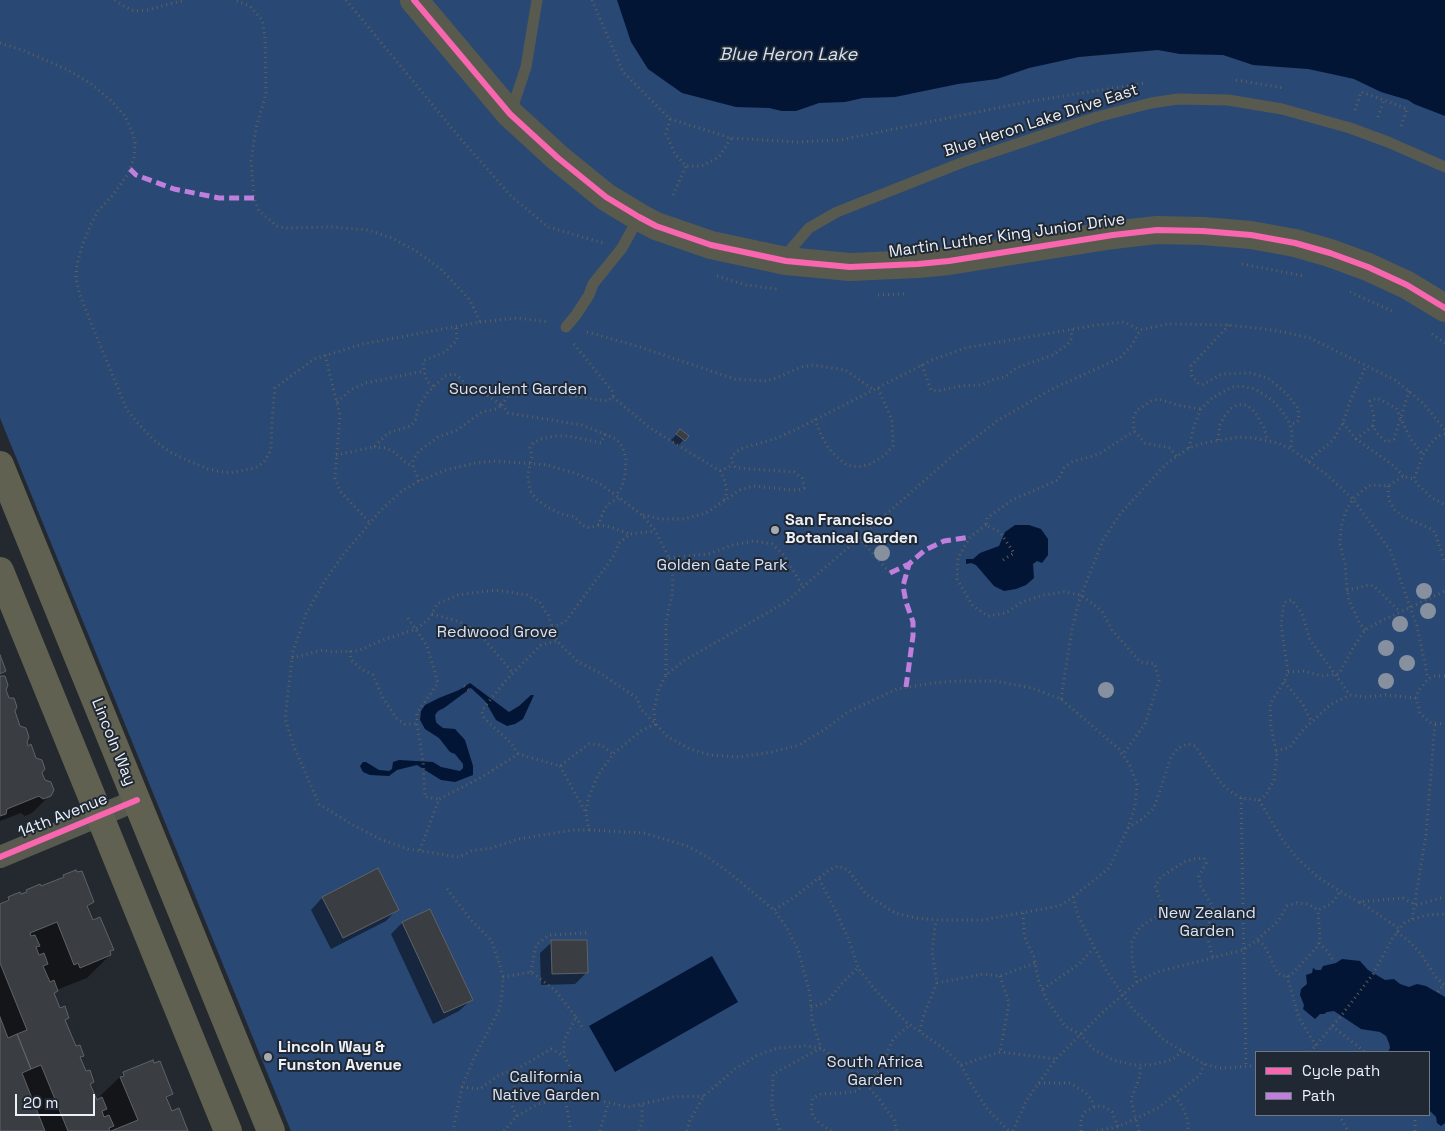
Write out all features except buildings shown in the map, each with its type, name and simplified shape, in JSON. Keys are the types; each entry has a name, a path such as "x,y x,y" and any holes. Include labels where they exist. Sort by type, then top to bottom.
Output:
{"main road":[{"name":"Lincoln Way","path":"0,465 271,1131"},
{"path":"0,571 228,1131"}],"street":[{"name":"Martin Luther King Junior Drive","path":"414,0 510,114 581,177 606,196 656,226 711,245 786,261 850,267 918,264 1156,230 1250,234 1330,253 1368,267 1445,308"},
{"name":"14th Avenue","path":"0,857 137,800"}],"lane":[{"path":"510,114 526,67 537,0"},
{"name":"Blue Heron Lake Drive East","path":"786,261 791,249 809,228 837,212 966,161 1097,117 1151,103 1178,99 1228,100 1282,109 1350,128 1445,167"},
{"path":"566,327 589,295 593,284 622,248 639,217"}],"path":[{"path":"115,0 134,11 147,10 185,0"},
{"path":"0,43 66,69 90,83 125,116 135,143 134,158 128,174 113,195 98,211 91,224 83,243 76,279 83,303 127,410 155,441 170,452 208,469 229,473 256,468 264,462 271,450 276,388 314,359 363,344 480,322 470,300 441,269 416,251 392,238 368,230 332,227 285,228 277,226 259,210 253,190 251,161 256,128 266,94 265,36 262,20 250,6 234,0"},
{"path":"592,0 623,72 670,119 732,138 797,142 840,140 1032,101"},
{"path":"1355,110 1361,92 1407,108 1401,126"},
{"path":"1378,117 1384,100"},
{"path":"670,119 666,134 675,154 686,166 702,166 719,157 732,138"},
{"path":"673,195 686,166"},
{"path":"642,515 661,519 684,519 706,513 740,490 754,486 792,490 804,488 802,478 794,472 736,468 731,461 732,456 740,449 777,438 815,420 922,365 965,348 1124,322 1140,330 1168,324 1229,325 1273,330 1310,338 1395,380 1423,403 1445,430"},
{"path":"1229,325 1191,366 1192,376 1202,385 1222,374 1250,373 1268,378 1286,393 1298,408 1299,420 1296,423 1290,424"},
{"path":"433,386 427,381 424,372 424,362 444,352 457,340 456,327"},
{"path":"566,327 640,346 735,379 766,381 801,367 818,366 845,370 876,389 892,420 893,446 884,456 870,464 858,467 847,465 830,448 821,435 815,420"},
{"path":"922,365 931,390 937,391 960,386 982,385 994,379 1005,377 1016,368 1053,355 1068,344 1071,339 1072,329"},
{"path":"655,724 654,709 659,689 666,675 685,660 786,602 957,452 997,421 1052,389 1120,358 1132,345 1140,330"},
{"path":"325,356 340,415 335,478 340,491 370,523"},
{"path":"1308,461 1333,440 1343,423 1366,366"},
{"path":"337,402 352,389 366,383 424,372"},
{"path":"374,447 388,433 411,426 416,420 418,407 433,386 445,376 454,374 472,391 485,394 502,405 508,413 582,425 616,439 622,446 626,458 622,487 616,495"},
{"path":"1189,448 1194,426 1201,409 1212,398 1224,391 1245,386 1255,389 1272,400 1290,424 1292,432 1291,449"},
{"path":"419,481 412,466 413,460 419,451 438,438 457,430 482,412 496,409 502,405 507,397 527,390 608,400"},
{"path":"1409,391 1401,418 1394,439 1386,442 1373,426 1374,417 1370,401 1377,398 1396,408 1401,418 1410,438 1423,455"},
{"path":"613,397 650,428 720,471 724,478 727,492 723,501"},
{"path":"1176,456 1170,448 1145,443 1134,431 1133,420 1136,411 1151,401 1159,399 1177,405 1201,409"},
{"path":"1218,440 1220,425 1224,416 1230,409 1243,404 1255,412 1265,430 1267,441"},
{"path":"1343,423 1356,439 1394,466 1403,476 1414,478 1419,486 1431,497 1445,505"},
{"path":"1356,439 1373,426"},
{"path":"1123,754 1145,724 1159,681 1155,664 1140,662 1112,630 1102,611 1081,595 1064,592 1044,595 1022,602 1006,614 988,616 973,606 957,579 958,558 970,536 986,524 987,518 1006,504 1058,480 1064,468 1072,462 1081,461 1099,454 1134,431"},
{"path":"606,434 601,443 569,436 555,436 533,443 530,448 532,457 528,477 530,490 536,499 547,507 575,518 582,526 590,528 598,524 605,508 611,502 620,498"},
{"path":"1414,478 1423,455 1438,436 1445,434"},
{"path":"1061,699 1072,629 1081,595 1103,540 1120,514 1166,464 1176,456 1189,448 1238,437 1278,443 1291,449 1326,474 1353,499 1390,550 1417,626 1428,679"},
{"path":"336,455 374,447 386,448 412,466"},
{"path":"666,675 666,622 672,595 673,576 669,558 655,530 642,515 599,483 577,474 547,465 530,463 496,461 476,463 446,470 419,481 402,491 381,510 343,555 306,614 292,658 285,718 294,747 319,804 380,839 408,849 459,857 471,851 491,848 519,839 573,830 589,830 644,833 687,846 709,858 732,874 774,910 788,928 798,950 810,994 812,1020 821,1048"},
{"path":"720,471 733,465"},
{"path":"1365,630 1359,622 1349,600 1345,564 1340,544 1341,527 1346,511 1353,499 1368,486 1388,486 1403,476"},
{"path":"1388,486 1389,500 1395,510 1402,516 1433,530 1445,564"},
{"path":"598,524 630,534 655,530"},
{"path":"986,524 1000,532 1014,553 1004,560"},
{"path":"552,627 565,622 613,557 620,544 630,534"},
{"path":"859,538 890,573"},
{"path":"669,558 708,554 733,545 752,542 772,544 784,555 803,587"},
{"path":"1347,590 1370,585 1374,586 1400,612"},
{"path":"292,658 323,650 332,652 358,651 380,641 416,629 430,618 437,604 458,595 495,590 527,595 540,603 548,615 558,641 578,662 600,673 638,698 641,709 668,737 690,749 710,755 739,757 772,752 799,745 824,730 848,712 897,689 932,682 995,681 1032,688 1061,699 1120,749 1130,766 1137,784 1135,807 1128,828 1109,868 1073,898 1059,906 982,920 936,920 894,913 866,894 848,870 838,866 829,870 774,910"},
{"path":"1288,672 1304,670 1322,676 1336,676 1365,630 1445,591"},
{"path":"1128,828 1154,808 1171,757 1178,748 1188,744 1195,746 1222,784 1241,798 1258,800 1266,795 1274,780 1277,756 1271,727 1270,704 1288,672 1281,624 1284,603 1287,600 1292,600 1302,613 1310,640 1350,695"},
{"path":"432,614 460,622 477,632 513,673"},
{"path":"408,618 427,646 438,683 417,713 425,797 439,799 482,777 518,754"},
{"path":"558,641 541,645 496,692 483,709 482,714 511,743 518,754 560,766 586,813"},
{"path":"350,651 351,660 372,675 383,698 397,719 405,724 417,724"},
{"path":"1445,676 1434,676 1428,679 1418,691 1416,698 1420,713 1425,718 1435,724 1445,724"},
{"path":"1284,682 1302,703 1312,722"},
{"path":"464,686 469,690"},
{"path":"1276,751 1290,747 1330,705 1350,695 1366,697 1385,695 1416,698"},
{"path":"589,830 586,813 588,799 598,775 613,754 640,731 655,724"},
{"path":"1412,919 1416,905 1426,835 1435,724"},
{"path":"560,766 590,744 600,745 613,754"},
{"path":"1241,798 1246,1067"},
{"path":"420,850 439,799"},
{"path":"1258,800 1284,842 1297,858 1319,878 1400,929"},
{"path":"1138,982 1132,960 1132,942 1140,927 1160,914 1162,910 1162,904 1155,886 1161,876 1184,862 1193,859 1204,858 1206,863 1199,876 1201,886 1212,906 1213,914 1207,927 1207,936 1212,958"},
{"path":"819,879 835,910 858,968 877,992 910,1025 947,1050 961,1065 988,1110 1009,1131"},
{"path":"447,889 471,920 491,940 503,977 500,1008 474,1058 462,1087 454,1131"},
{"path":"1318,910 1331,904 1340,892"},
{"path":"1359,902 1403,898 1416,905 1445,897"},
{"path":"1073,898 1078,916 1094,948 1123,996 1132,1008 1164,1040 1204,1064 1220,1068 1255,1066"},
{"path":"1013,1131 1026,1100 1056,1059 1102,1013 1138,982 1157,972 1243,950 1258,940 1278,920 1287,906 1296,903 1308,904 1318,910"},
{"path":"1258,940 1264,945 1277,972 1282,976 1290,976 1319,944 1318,910"},
{"path":"1023,913 1026,941 1032,950 1046,999 1065,1026 1080,1035 1093,1049 1113,1060 1140,1065 1168,1061 1182,1051"},
{"path":"1311,1051 1341,1016 1374,972 1397,932 1405,922 1426,915 1445,914"},
{"path":"920,1032 924,1014 937,983 932,952 936,920"},
{"path":"1397,932 1410,942 1426,965 1444,985 1438,992"},
{"path":"531,972 536,945 549,935 587,933"},
{"path":"1319,944 1328,952 1332,960"},
{"path":"1043,989 1079,964 1094,948"},
{"path":"937,983 983,974 1000,976 1035,963"},
{"path":"812,1008 827,1002 843,982 858,968"},
{"path":"503,977 531,972 555,990 584,1030"},
{"path":"1000,976 1009,1003 1000,1052"},
{"path":"1287,976 1299,1018 1316,1046"},
{"path":"576,1017 564,1041 564,1056 575,1077 579,1096"},
{"path":"831,1131 819,1123 813,1116 811,1107 813,1098 821,1094 858,1091 880,1070 893,1039 910,1025"},
{"path":"1332,1026 1364,1051"},
{"path":"687,1131 690,1120 704,1096 735,1069 756,1056 777,1048 805,1046 821,1048 866,1084 894,1120 897,1131"},
{"path":"780,1131 772,1107 773,1074 821,1048"},
{"path":"462,1087 480,1088 499,1075 517,1069 551,1049 564,1056"},
{"path":"961,1065 1000,1052 1056,1059"},
{"path":"1097,1131 1119,1126 1158,1108 1200,1075 1204,1064"},
{"path":"1139,1131 1131,1100 1140,1076 1140,1065"},
{"path":"517,1069 512,1106 517,1116"},
{"path":"1039,1083 1070,1083 1085,1092 1091,1099 1094,1107"},
{"path":"504,1131 517,1116 538,1104 565,1098 579,1096 593,1098 608,1104 628,1107 673,1098 704,1096"},
{"path":"1174,1096 1182,1106 1188,1121 1188,1131"},
{"path":"565,1098 571,1131"},
{"path":"600,1131 608,1104"},
{"path":"639,1131 642,1123 642,1105"},
{"path":"1081,1131 1081,1118 1085,1112 1094,1107 1106,1108 1112,1112 1120,1131"},
{"path":"1340,1116 1348,1131"},
{"path":"1415,1116 1415,1131"}],"green space":[{"name":"San Francisco Botanical Garden","path":"0,0 1445,0 1445,1131 291,1131 0,418"}],"water":[{"name":"Blue Heron Lake","path":"617,0 1445,0 1445,116 1408,100 1381,92 1354,79 1308,69 1253,65 1223,55 1180,54 1158,50 1079,57 1029,68 997,79 958,84 895,97 863,98 845,102 819,103 796,111 736,107 682,93 648,69 631,42"},
{"path":"1015,525 1029,525 1041,529 1048,539 1048,555 1042,563 1037,561 1033,564 1034,578 1026,585 1004,591 994,586 976,565 966,564 966,559 973,559 980,553 999,546 1005,532"},
{"path":"470,683 509,712 531,695 534,695 523,719 507,726 496,720 485,701 471,688 438,711 435,715 436,722 443,728 455,729 465,740 473,766 473,775 455,782 441,780 417,765 397,770 389,776 370,775 363,772 360,766 363,762 379,770 389,771 392,769 393,762 399,760 433,762 441,767 460,771 463,768 463,764 455,754 450,752 439,738 425,729 420,720 421,711 425,705"},
{"path":"712,956 738,1002 615,1072 589,1026"},
{"path":"1342,959 1360,961 1368,970 1385,980 1394,979 1400,984 1409,987 1417,984 1426,986 1445,997 1445,1123 1441,1126 1430,1111 1430,1051 1388,1051 1390,1048 1386,1036 1380,1032 1361,1029 1334,1011 1320,1014 1315,1019 1303,1009 1304,1005 1300,995 1301,989 1307,984 1306,975 1312,973 1313,968 1321,970 1323,966 1336,963"}],"marked path":[{"path":"130,169 136,175 174,189 219,198 254,198"},
{"path":"906,687 913,636 913,622 903,586 909,564 925,550 944,541 970,537"},
{"path":"890,573 909,564"}],"cycle path":[{"path":"414,0 510,114 558,158 606,197 639,217 656,226 711,245 786,261 850,267 949,261 1113,235 1157,230 1251,235 1295,243 1368,267 1407,285 1445,308"},
{"path":"0,857 137,800"}],"place":[{"name":"San Francisco Botanical Garden","path":"775,530"},
{"name":"Lincoln Way & Funston Avenue","path":"268,1057"}],"park label":[{"name":"Succulent Garden","path":"518,390"},
{"name":"Golden Gate Park","path":"722,566"},
{"name":"Redwood Grove","path":"497,633"},
{"name":"New Zealand Garden","path":"1207,923"},
{"name":"South Africa Garden","path":"875,1072"},
{"name":"California Native Garden","path":"546,1087"}]}
